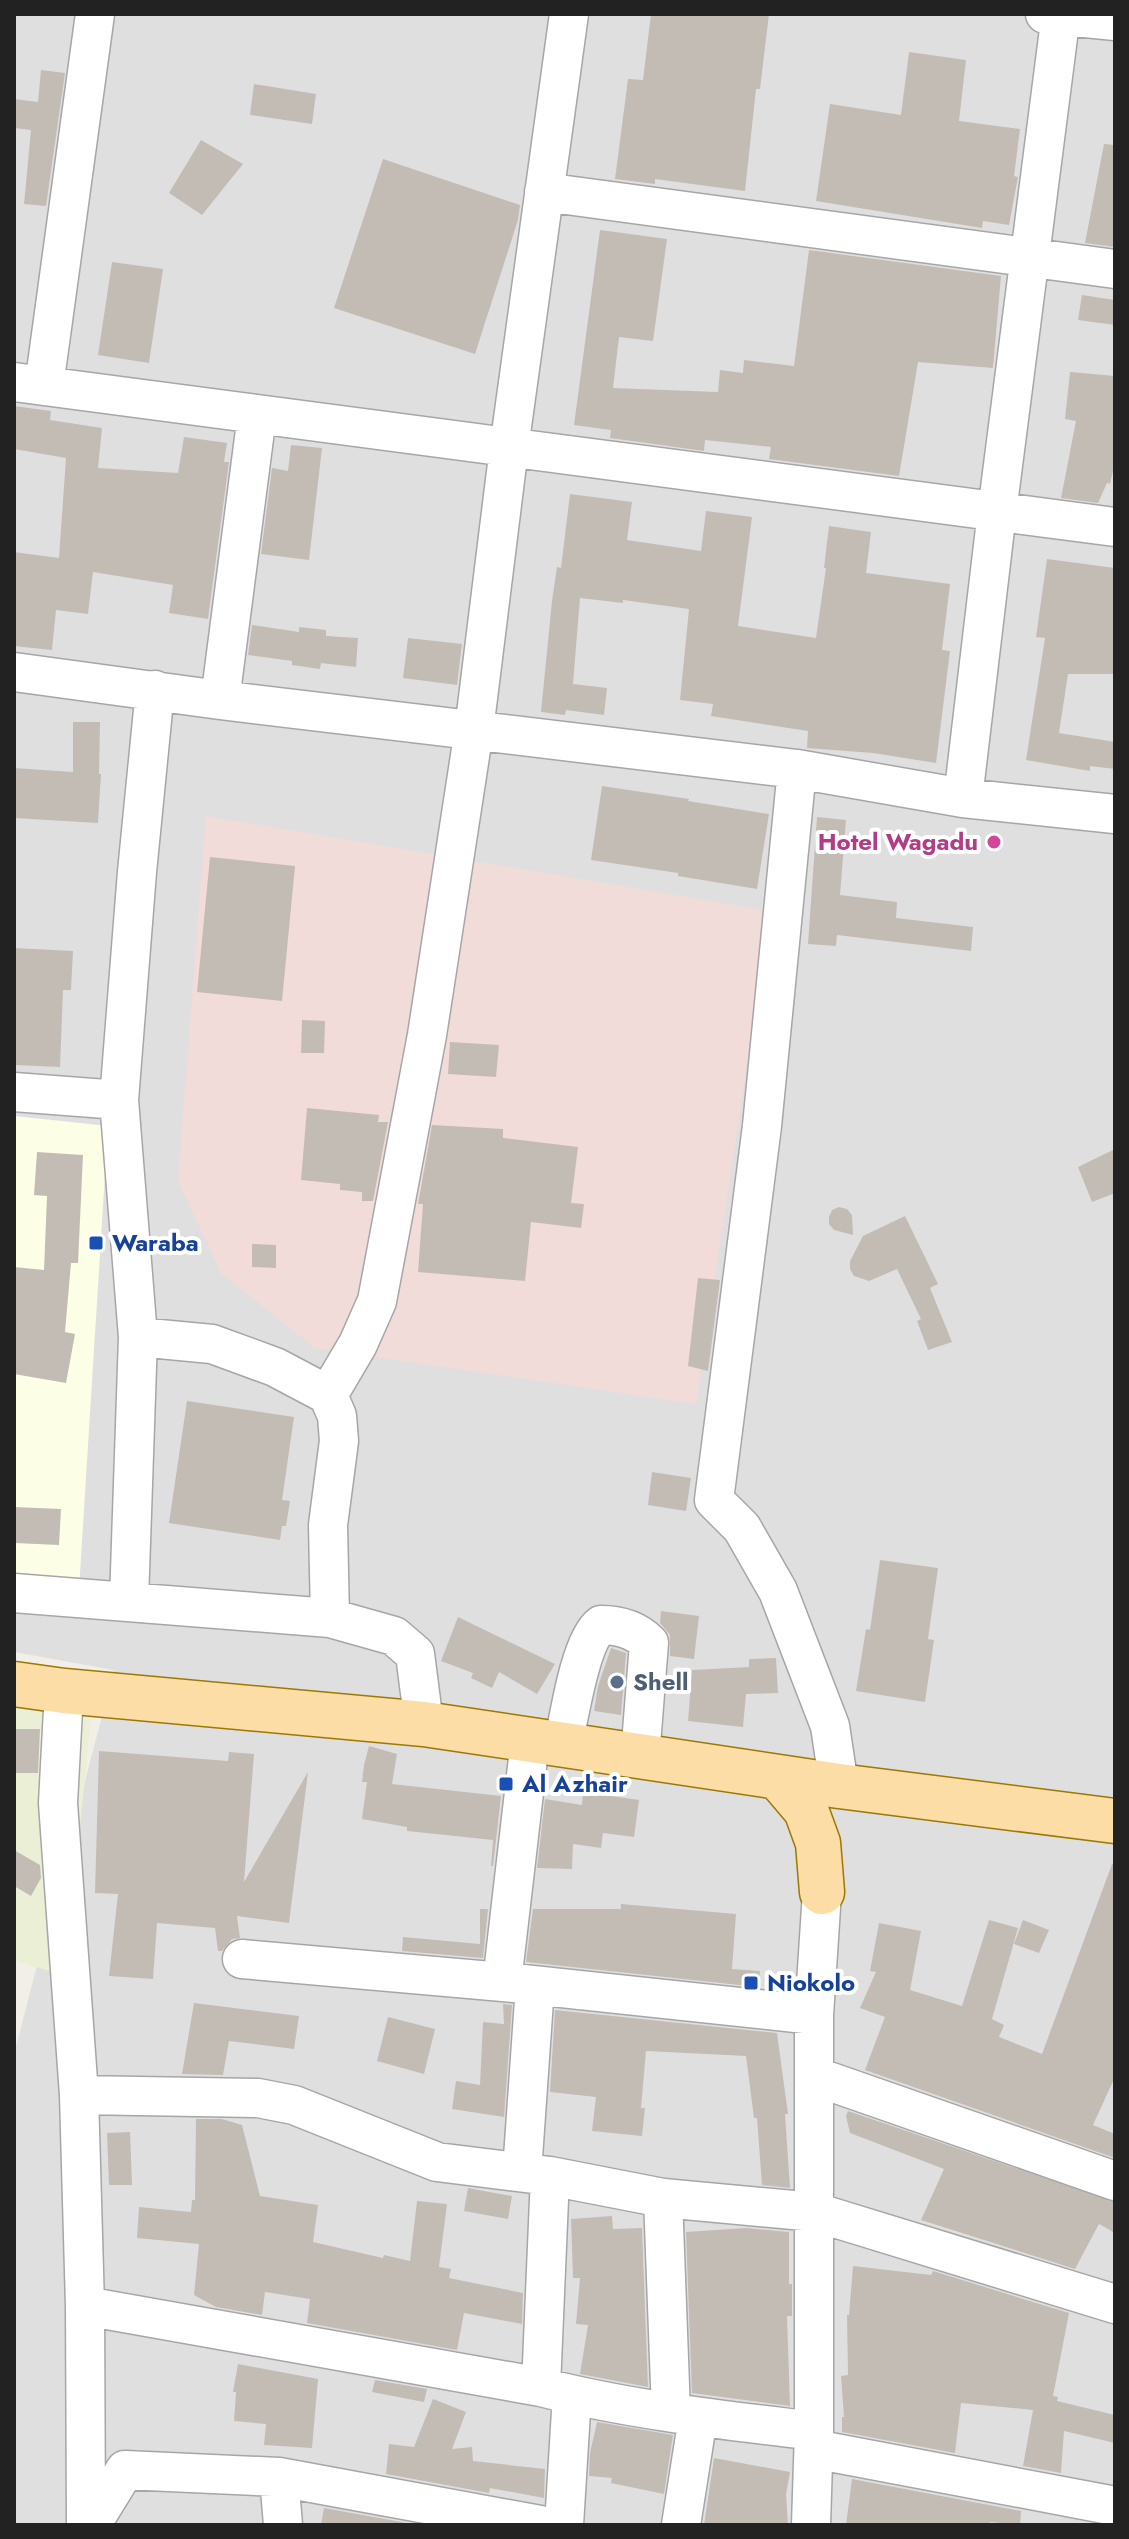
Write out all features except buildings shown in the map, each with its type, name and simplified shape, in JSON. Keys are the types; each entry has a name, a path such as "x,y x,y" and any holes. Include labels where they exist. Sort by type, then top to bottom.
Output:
{"main road":[{"path":"14,1684 424,1724 778,1777 1115,1821"},
{"path":"778,1777 806,1810 818,1843 822,1892"},
{"path":"822,1892 835,1837 853,1812 857,1788"}],"street":[{"path":"95,14 29,384 1115,527"},
{"path":"328,1395 358,1344 377,1301 427,1035 474,730 569,14"},
{"path":"963,798 1030,259 1056,15 1115,21"},
{"path":"544,192 1115,269"},
{"path":"220,700 257,415"},
{"path":"14,672 220,700 797,769 963,798 1115,814"},
{"path":"129,1601 138,1337 119,1100 155,690"},
{"path":"797,769 762,1126 714,1500 742,1528 778,1591 857,1788"},
{"path":"14,1092 119,1100"},
{"path":"138,1337 212,1344 275,1367 328,1395 337,1416 339,1441 328,1525 330,1618"},
{"path":"14,1593 330,1618 394,1636 415,1654 424,1724"},
{"path":"564,2525 557,2391 518,1984 547,1743 577,1681 590,1638 601,1625 614,1625 641,1635 649,1643 640,1757"},
{"path":"64,1691 58,1803 79,2095 88,2525"},
{"path":"811,2525 814,2440 814,2015 822,1892"},
{"path":"242,1959 814,2015"},
{"path":"814,2076 1115,2181"},
{"path":"79,2095 258,2098 294,2105 437,2162 536,2174 663,2198 815,2212 1115,2304"},
{"path":"663,2198 684,2414 681,2525"},
{"path":"85,2306 684,2414 1115,2506"},
{"path":"88,2525 125,2470 279,2477 540,2525"},
{"path":"279,2477 283,2525"}],"shaded area":[{"path":"14,14 1115,14 1115,2525 14,2525 14,2054 114,1670 14,1652"},
{"path":"206,816 770,911 696,1404 315,1348 221,1273 178,1181"},
{"path":"14,1116 108,1126 79,1589 14,1584"},
{"path":"14,1688 93,1698 65,1976 14,1960"}],"place":[{"name":"Hotel Wagadu","path":"994,842"},
{"name":"Waraba","path":"96,1243"},
{"name":"Shell","path":"617,1682"},
{"name":"Al Azhair","path":"506,1784"},
{"name":"Niokolo","path":"751,1983"}]}
